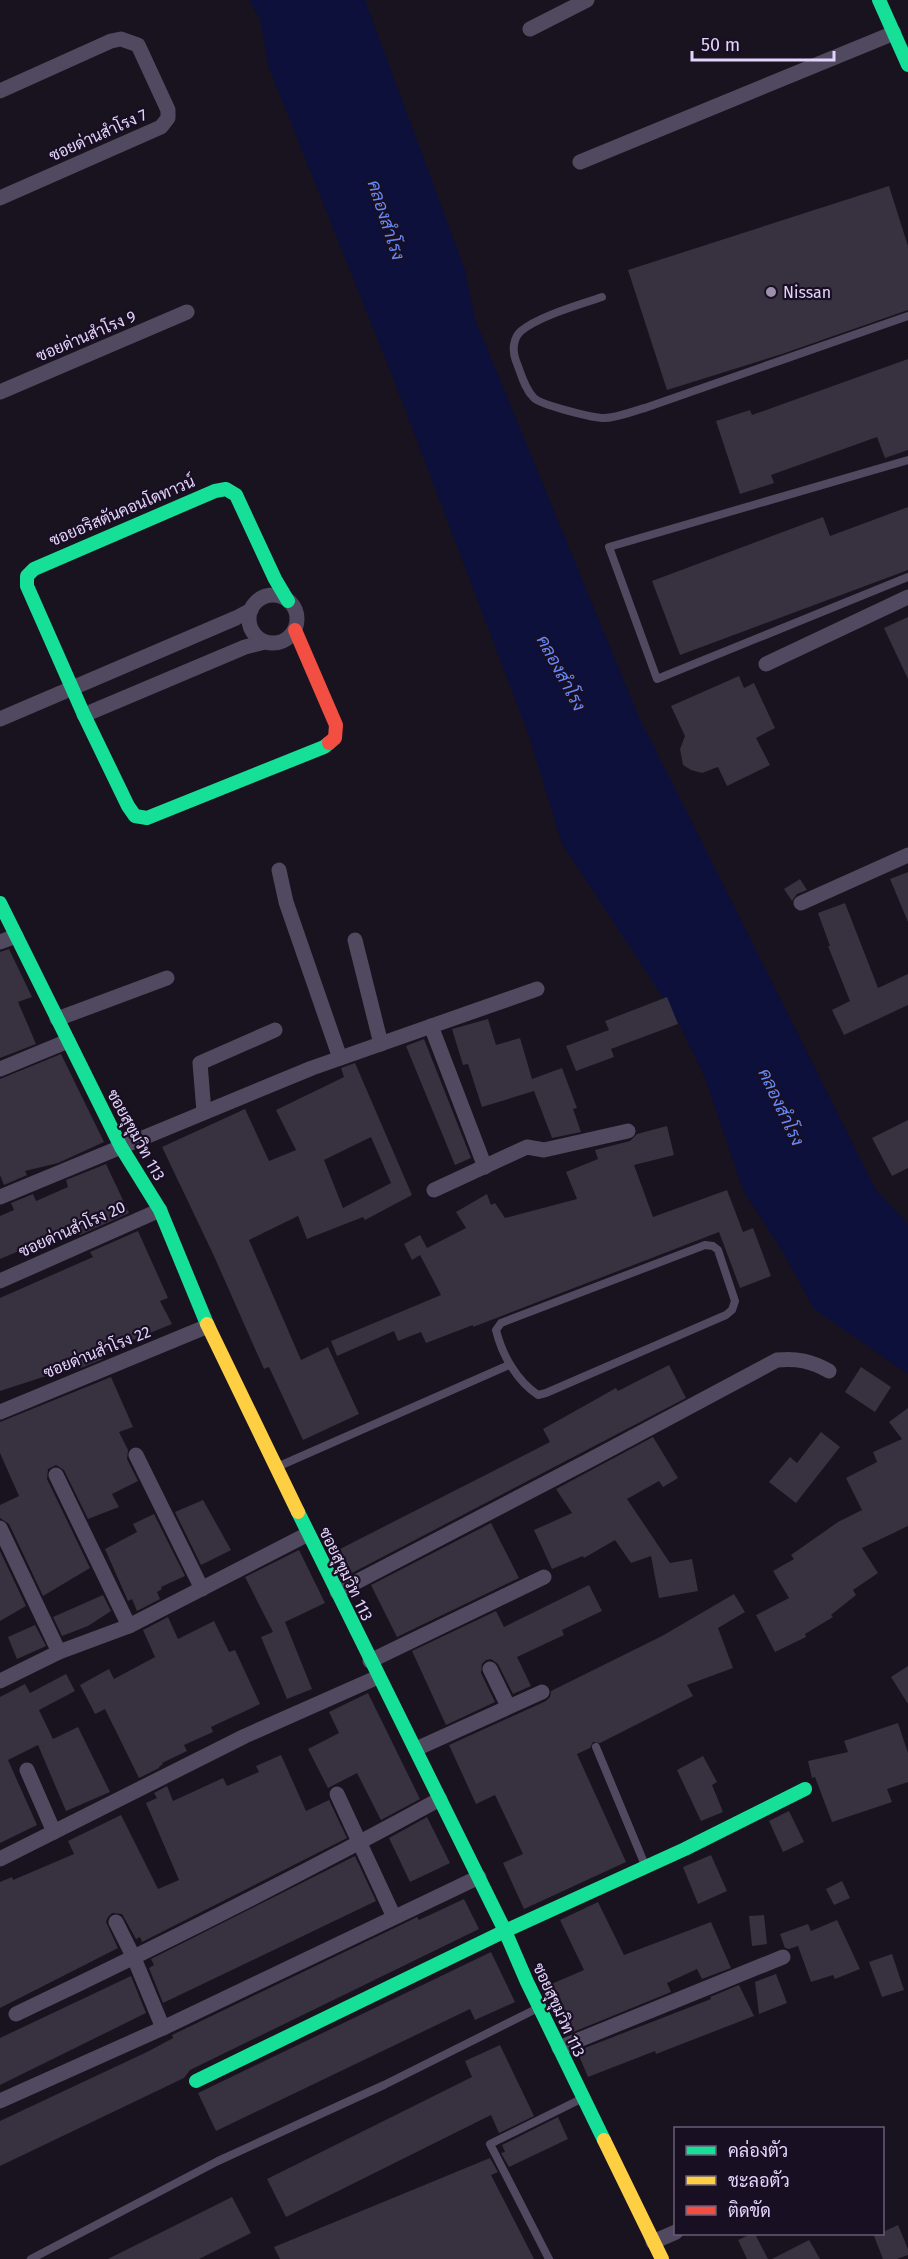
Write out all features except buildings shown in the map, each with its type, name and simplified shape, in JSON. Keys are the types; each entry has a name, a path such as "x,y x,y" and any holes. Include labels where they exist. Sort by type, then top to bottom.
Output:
{"main road":[{"path":"879,0 908,65"},
{"name":"ซอยอริสตันคอนโดทาวน์","path":"288,601 275,579 236,495 226,489 215,491 34,569 27,576 27,586 71,687 128,806 135,816 147,818 324,747 335,738 336,724 295,630"},
{"name":"ซอยสุขุมวิท 113","path":"0,903 121,1147 159,1210 208,1326 276,1468 479,1877 539,2007 662,2259"},
{"path":"196,2081 805,1789"}],"street":[{"path":"530,29 587,0"},
{"path":"580,162 894,33"},
{"name":"ซอยด่านสำโรง 7","path":"0,92 111,41 121,39 138,45 168,110 168,118 160,127 0,198"},
{"name":"ซอยด่านสำโรง 9","path":"0,392 187,312"},
{"path":"265,642 251,630 249,622 251,610 258,600 265,596 281,597 288,601"},
{"path":"766,664 908,597"},
{"name":"ซอยอริสตันคอนโดทาวน์","path":"288,601 297,614 295,630"},
{"path":"0,719 251,610"},
{"path":"84,715 245,647 265,642 285,641 295,630"},
{"path":"801,903 908,855"},
{"path":"279,870 286,902 340,1058"},
{"path":"0,942 16,936"},
{"path":"355,940 381,1044"},
{"path":"57,1019 166,978"},
{"path":"0,1197 340,1058 537,989"},
{"path":"431,1026 485,1167"},
{"path":"204,1112 200,1063 275,1030"},
{"path":"0,1069 68,1041"},
{"path":"434,1190 527,1147 544,1150 628,1131"},
{"name":"ซอยด่านสำโรง 20","path":"0,1281 159,1210"},
{"name":"ซอยด่านสำโรง 22","path":"0,1412 208,1326"},
{"path":"337,1592 578,1467 777,1360 793,1358 812,1362 828,1371"},
{"path":"136,1455 202,1589"},
{"path":"56,1474 129,1626"},
{"path":"0,1528 59,1652"},
{"path":"0,1681 59,1652 129,1626 308,1534"},
{"path":"370,1660 544,1577"},
{"path":"490,1669 508,1706"},
{"path":"0,1859 245,1736 378,1677"},
{"path":"416,1749 542,1692"},
{"path":"27,1770 54,1832"},
{"path":"337,1794 394,1917"},
{"path":"16,2014 134,1958 440,1799"},
{"path":"0,2101 163,2028 479,1877"},
{"path":"116,1922 134,1958 163,2028"},
{"path":"559,2048 783,1957"},
{"path":"653,2242 674,2232"}],"lane":[{"path":"602,297 537,322 519,332 513,345 513,354 528,391 536,400 573,412 605,418 645,408 908,316"},
{"path":"908,460 609,547 657,679 908,577"},
{"path":"705,1245 713,1246 717,1250 735,1301 732,1310 726,1315 538,1395 509,1365 496,1330 501,1323 705,1245"},
{"path":"276,1468 509,1365"},
{"path":"596,1747 645,1867"},
{"path":"31,2259 218,2161 384,2085 539,2007"},
{"path":"549,2259 490,2144 583,2098"}],"water":[{"name":"คลองสำโรง","path":"249,0 365,0 465,270 475,319 638,715 876,1190 908,1224 908,1374 814,1309 784,1254 743,1190 705,1078 677,1019 562,844 529,736 392,375 269,68 260,19"}],"traffic: fast":[{"path":"879,0 908,65"},
{"path":"288,601 275,579 236,495 226,489 215,491 34,569 27,576 27,586 84,715 135,816 147,818 329,743"},
{"path":"0,903 121,1147 160,1210 207,1324"},
{"path":"298,1512 505,1931 527,1982 604,2140"},
{"path":"196,2081 505,1931 685,1849 805,1789"}],"traffic: slow":[{"path":"207,1324 298,1512"},
{"path":"604,2140 662,2259"}],"traffic: jam":[{"path":"295,630 336,725 335,738 329,743"}],"place":[{"name":"Nissan","path":"771,292"}]}
